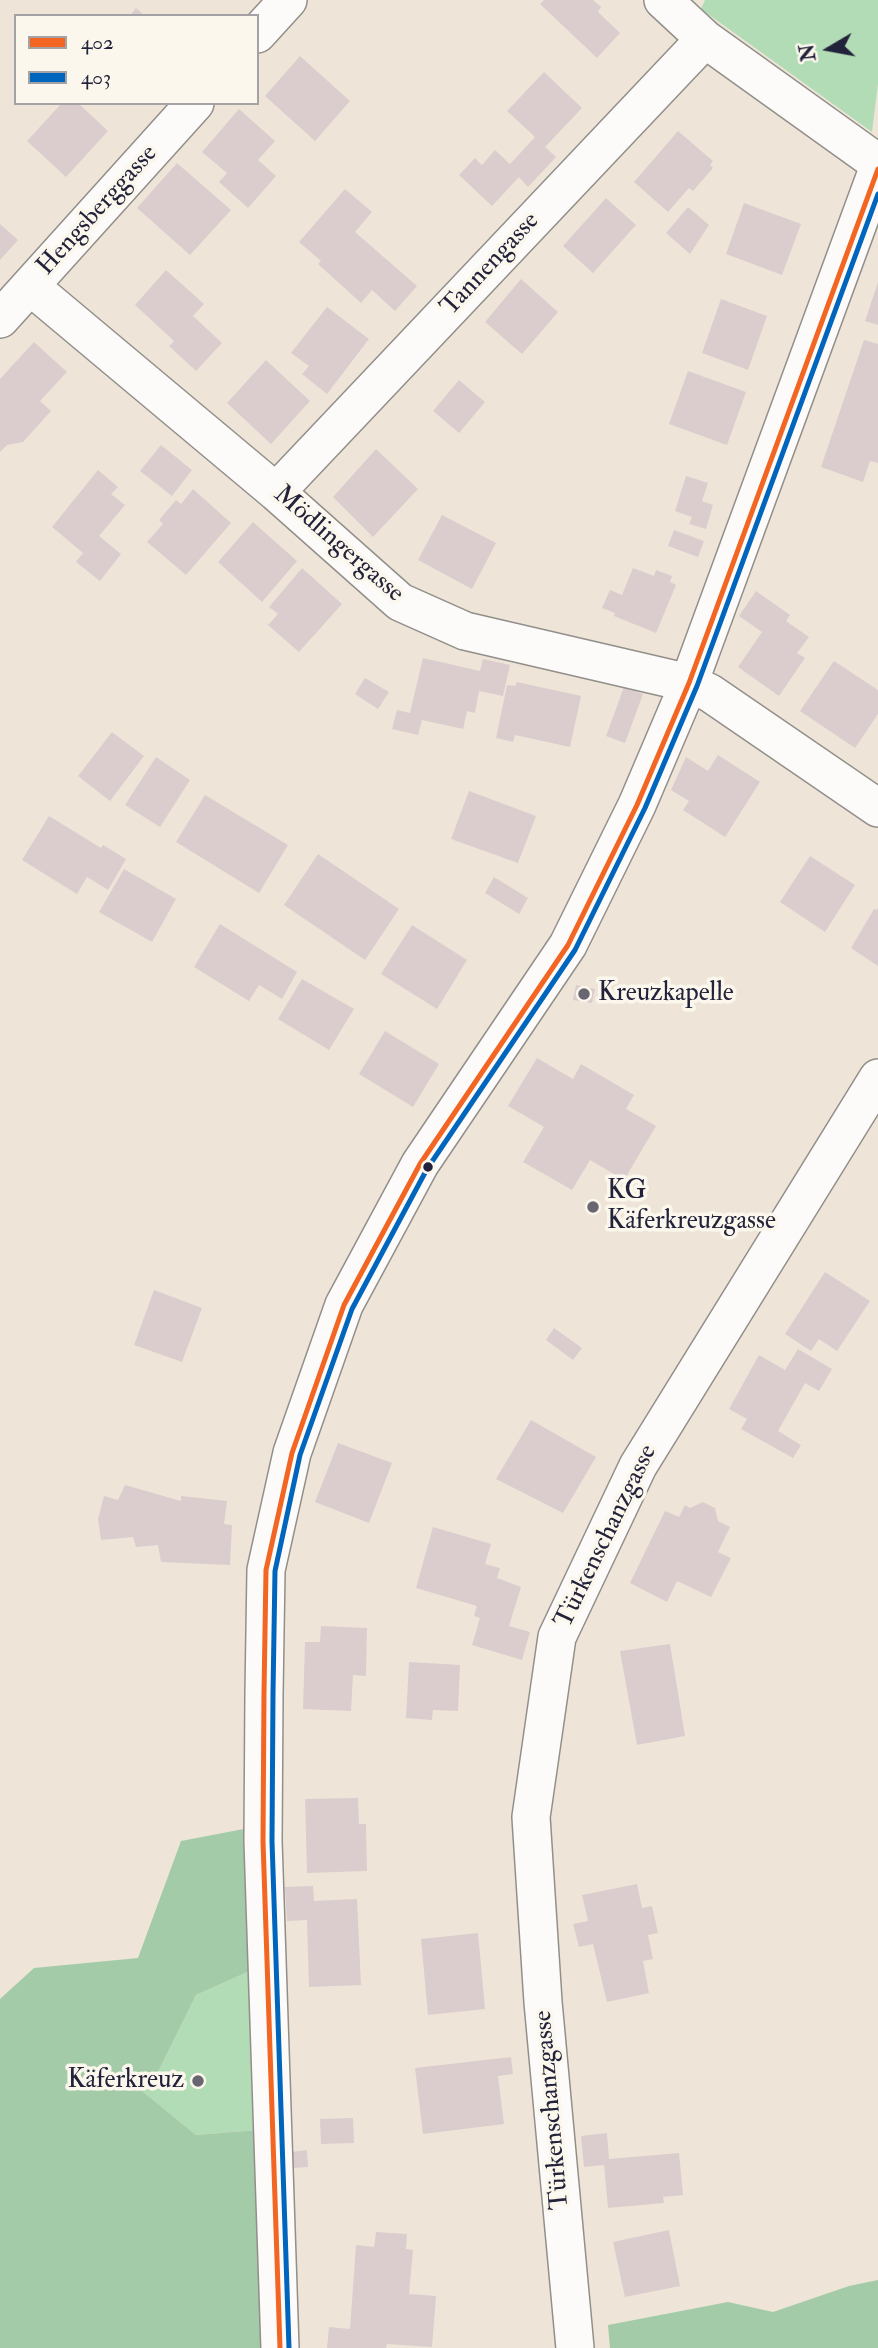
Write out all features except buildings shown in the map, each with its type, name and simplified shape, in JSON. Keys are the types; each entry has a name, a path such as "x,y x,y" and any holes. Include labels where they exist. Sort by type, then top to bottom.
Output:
{"street":[{"path":"259,32 288,0"},
{"path":"663,0 705,39 878,163"},
{"name":"Tannengasse","path":"276,492 705,39"},
{"name":"Hengsberggasse","path":"0,319 193,105"},
{"path":"280,2348 263,1841 264,1693 267,1570 292,1453 344,1305 420,1164 568,945 637,805 689,683 878,169"},
{"name":"Mödlingergasse","path":"30,286 276,492 400,602 465,631 689,683 710,693 878,807"},
{"name":"Türkenschanzgasse","path":"575,2348 543,2002 531,1817 557,1637 638,1466 878,1078"}],"green space":[{"path":"705,0 878,0 878,83 872,132 701,9"},
{"path":"249,1828 252,1970 196,1995 159,2070 136,2086 196,2135 257,2130 267,2348 0,2348 0,1999 34,1968 138,1958 181,1841"},
{"path":"252,1970 257,2130 196,2135 136,2086 159,2070 196,1995"},
{"path":"878,2280 878,2348 610,2348 608,2325 728,2302 773,2312 849,2286"}],"transit line":[{"name":"402","path":"280,2348 263,1841 264,1693 266,1570 292,1453 344,1305 420,1164 568,945 637,805 689,683 878,169"},
{"name":"403","path":"289,2348 272,1841 273,1693 275,1571 300,1455 352,1309 427,1169 575,950 645,808 697,686 878,194"}],"place":[{"name":"Kreuzkapelle","path":"584,994"},
{"name":"KG Käferkreuzgasse","path":"593,1207"},
{"name":"Käferkreuz","path":"198,2081"}]}
